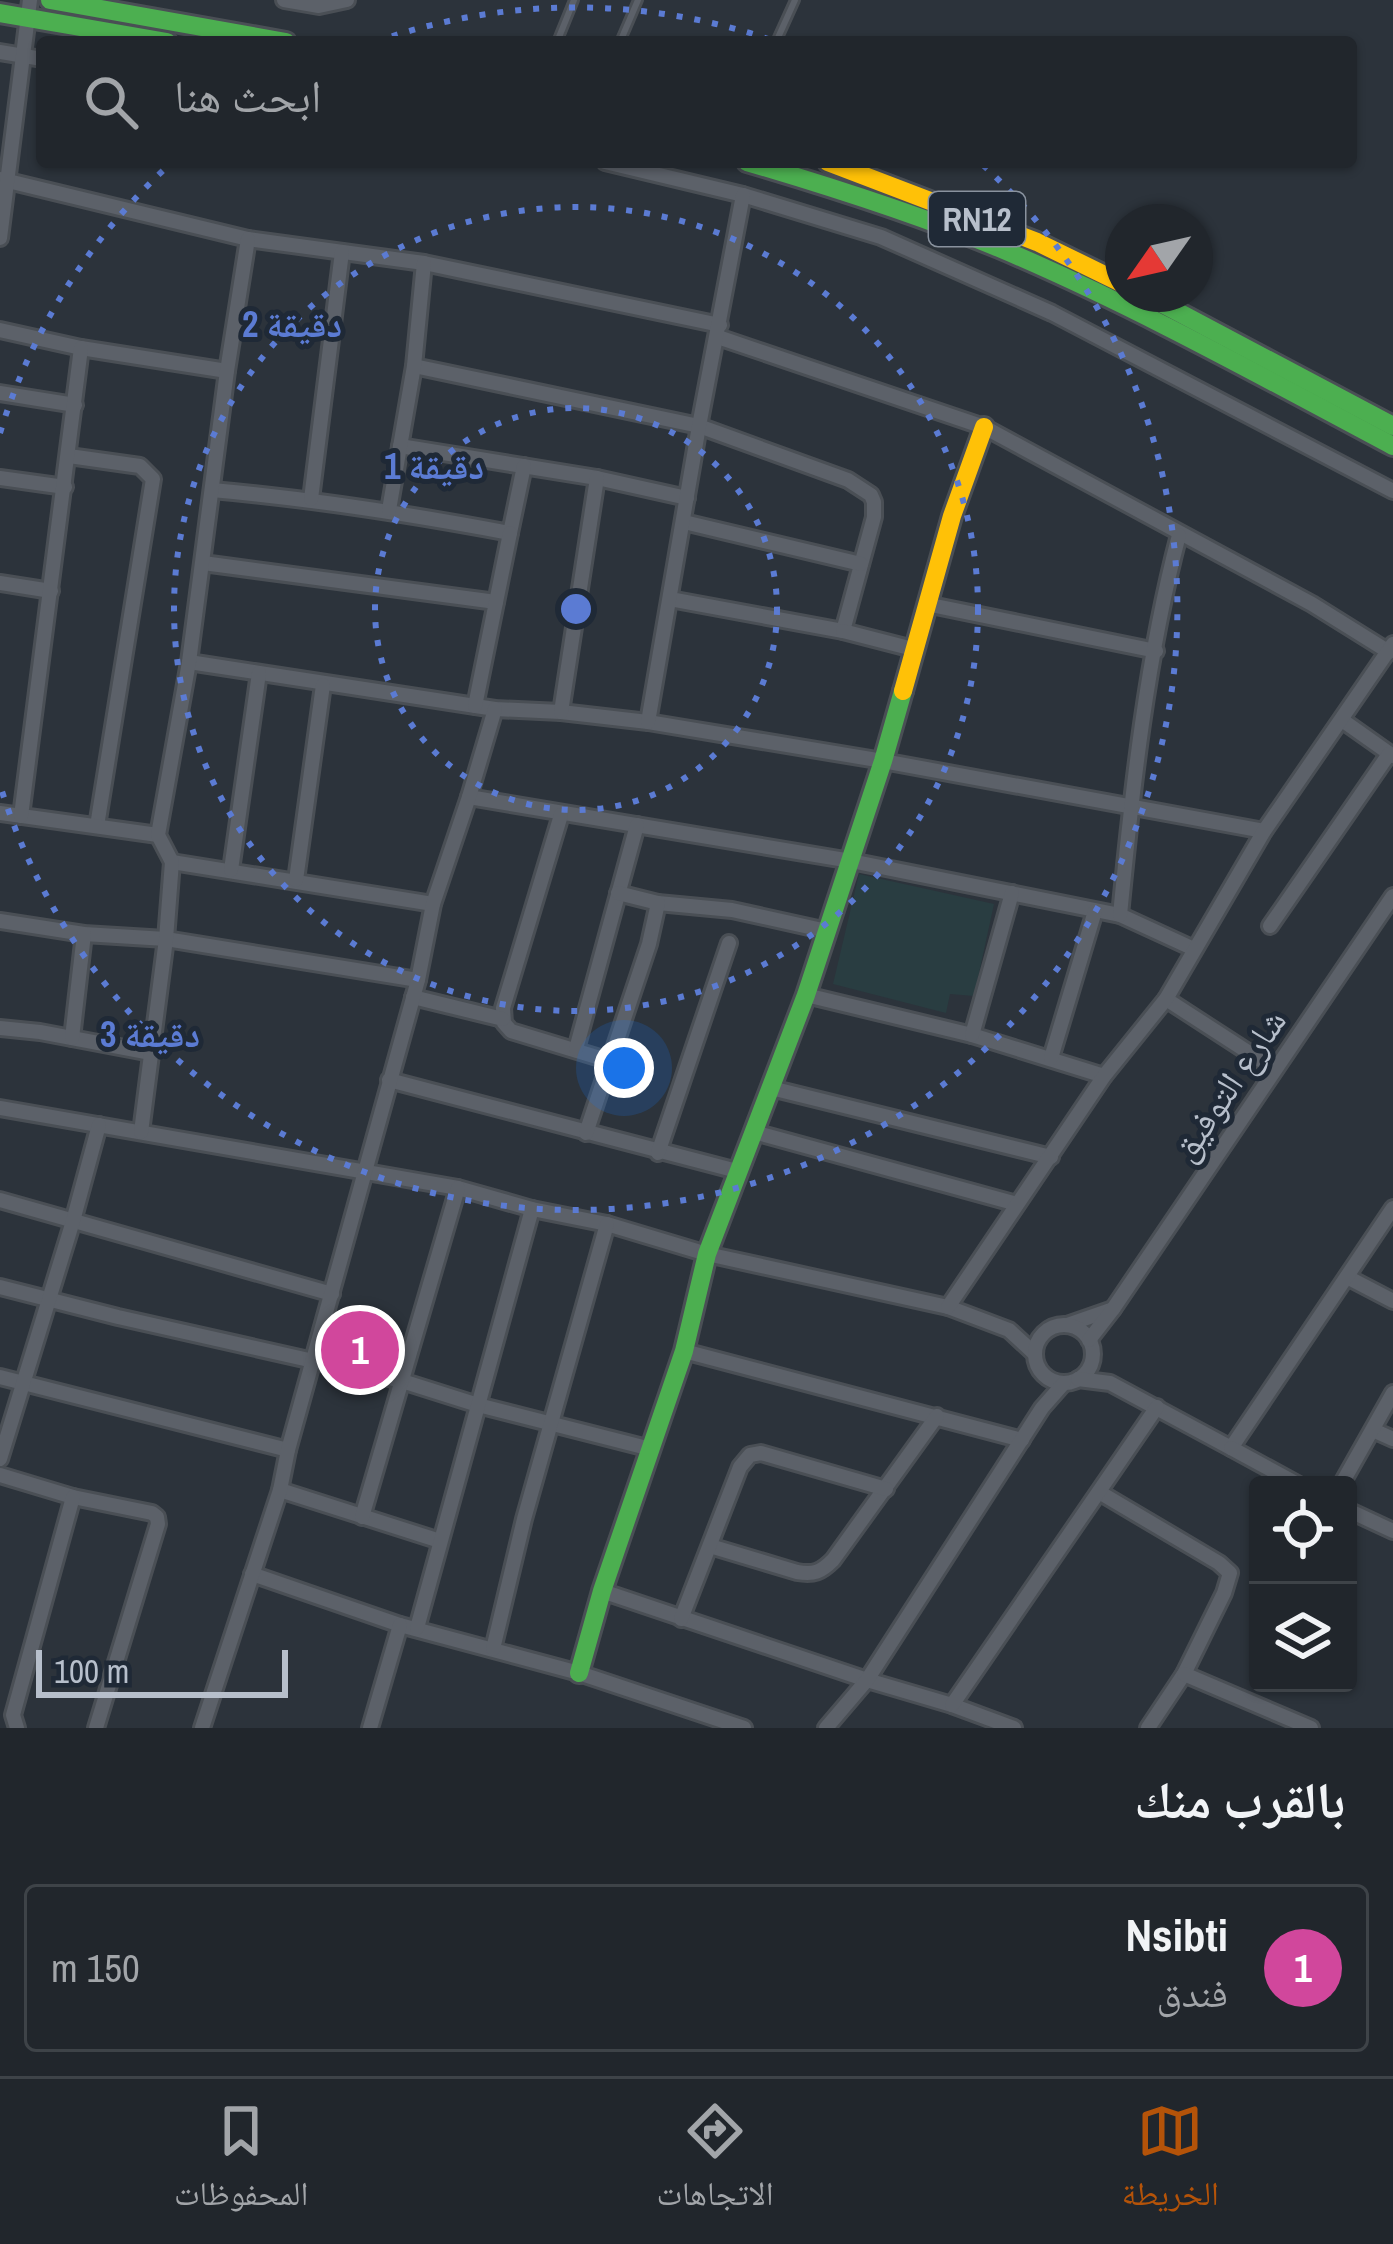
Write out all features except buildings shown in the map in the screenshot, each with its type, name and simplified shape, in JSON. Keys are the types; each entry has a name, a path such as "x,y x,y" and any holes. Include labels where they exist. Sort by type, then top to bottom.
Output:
{"main road":[{"path":"50,0 252,36"},
{"path":"0,13 30,9 142,36"},
{"name":"RN12","path":"766,168 1030,262 1178,332 1393,446"},
{"name":"RN12","path":"844,168 1037,242 1105,275"},
{"path":"1178,312 1393,426"},
{"path":"579,1673 684,1351 707,1254 806,995 883,761 952,516 984,427"}],"street":[{"path":"284,0 319,6 347,0"},
{"path":"0,238 3,179 30,9"},
{"path":"0,52 36,58"},
{"path":"630,168 743,195 881,237 1112,344 1393,491"},
{"path":"3,179 248,239 424,263 719,331 984,427 1391,648 1264,831 1166,999 1104,1076 949,1307"},
{"path":"648,722 743,195"},
{"path":"141,1132 172,862 158,835 189,662 248,239"},
{"path":"311,499 342,252"},
{"path":"389,510 414,366 424,263"},
{"path":"0,330 226,371"},
{"path":"21,816 81,348"},
{"path":"414,366 699,426 848,480 871,495 874,517 843,631"},
{"path":"0,393 75,405"},
{"path":"400,446 597,478 687,498"},
{"path":"69,456 140,466 152,479 97,826"},
{"path":"475,706 524,466"},
{"path":"0,478 65,487"},
{"path":"561,712 597,478"},
{"path":"212,490 389,510 509,533"},
{"path":"684,522 861,564"},
{"path":"1120,915 1130,805 1179,535"},
{"path":"203,563 496,602"},
{"path":"0,583 51,591"},
{"path":"670,599 913,649"},
{"path":"926,604 1156,651"},
{"path":"189,662 495,710 648,722 1264,831"},
{"path":"232,870 259,674"},
{"path":"296,880 323,685"},
{"path":"202,1728 280,1490 418,980 433,904 495,710"},
{"path":"1270,926 1391,755 1342,720"},
{"path":"469,797 850,861 1120,915 1194,949"},
{"path":"0,813 158,835"},
{"path":"561,814 503,1019 511,1031 610,1061"},
{"path":"576,1049 637,825"},
{"path":"172,862 433,904"},
{"path":"618,893 658,903 732,910 827,932"},
{"path":"972,1035 1012,893"},
{"name":"شارع التوفيق","path":"1091,1347 1393,896"},
{"path":"586,1133 649,944 658,903"},
{"path":"1052,1058 1095,911"},
{"path":"0,921 84,934 166,939 418,980"},
{"path":"1377,922 1393,930"},
{"path":"72,1038 84,934"},
{"path":"658,1153 729,943"},
{"path":"806,995 972,1035 1104,1076"},
{"path":"413,997 503,1019"},
{"path":"1166,999 1274,1070"},
{"path":"0,1028 151,1053"},
{"path":"389,1080 737,1171"},
{"path":"771,1088 1051,1156"},
{"path":"0,1108 458,1188 707,1254 949,1307 1009,1330 1079,1330 1110,1383"},
{"path":"0,1459 4,1432 74,1221 99,1125"},
{"path":"754,1132 1018,1204"},
{"path":"362,1517 458,1188"},
{"path":"0,1200 332,1294"},
{"path":"1231,1448 1393,1208"},
{"path":"416,1628 532,1209"},
{"path":"493,1649 524,1519 607,1224"},
{"path":"1346,1277 1393,1301"},
{"path":"0,1287 401,1381 651,1449"},
{"path":"1042,1408 1037,1361 1040,1339 1058,1327 1113,1309"},
{"path":"1009,1330 1049,1379 1110,1383 1282,1476"},
{"path":"826,1728 867,1680 1042,1408 1089,1369 1091,1347"},
{"path":"684,1351 1022,1440"},
{"path":"0,1377 288,1450"},
{"path":"1346,1476 1393,1394"},
{"path":"952,1706 1157,1407"},
{"path":"710,1546 797,1572 816,1573 833,1559 937,1416"},
{"path":"1373,1430 1393,1439"},
{"path":"681,1619 740,1466 750,1455 761,1453 886,1489"},
{"path":"0,1475 73,1497 152,1513 158,1520 96,1728"},
{"path":"280,1490 440,1540"},
{"path":"1099,1492 1230,1573 1184,1674 1148,1728"},
{"path":"17,1728 13,1715 73,1497"},
{"path":"1357,1514 1393,1531"},
{"path":"252,1574 400,1625 579,1673 743,1728"},
{"path":"602,1592 1014,1728"},
{"path":"370,1728 400,1625"},
{"path":"1184,1674 1311,1728"}],"lane":[{"path":"559,36 574,0"},
{"path":"623,36 638,0"},
{"path":"779,36 795,0"}],"green space":[{"path":"859,874 994,904 974,996 950,994 946,1013 833,984"}],"traffic: fast":[{"path":"50,0 252,36"},
{"path":"0,13 132,36"},
{"path":"767,168 906,212 1049,270 1198,342 1393,446"},
{"path":"1178,312 1393,426"},
{"path":"579,1673 684,1351 707,1254 806,995 903,691"}],"traffic: slow":[{"path":"844,168 1037,242 1105,275"},
{"path":"903,691 952,516 984,427"}],"place":[{"name":"Nsibti","path":"360,1350"}]}
